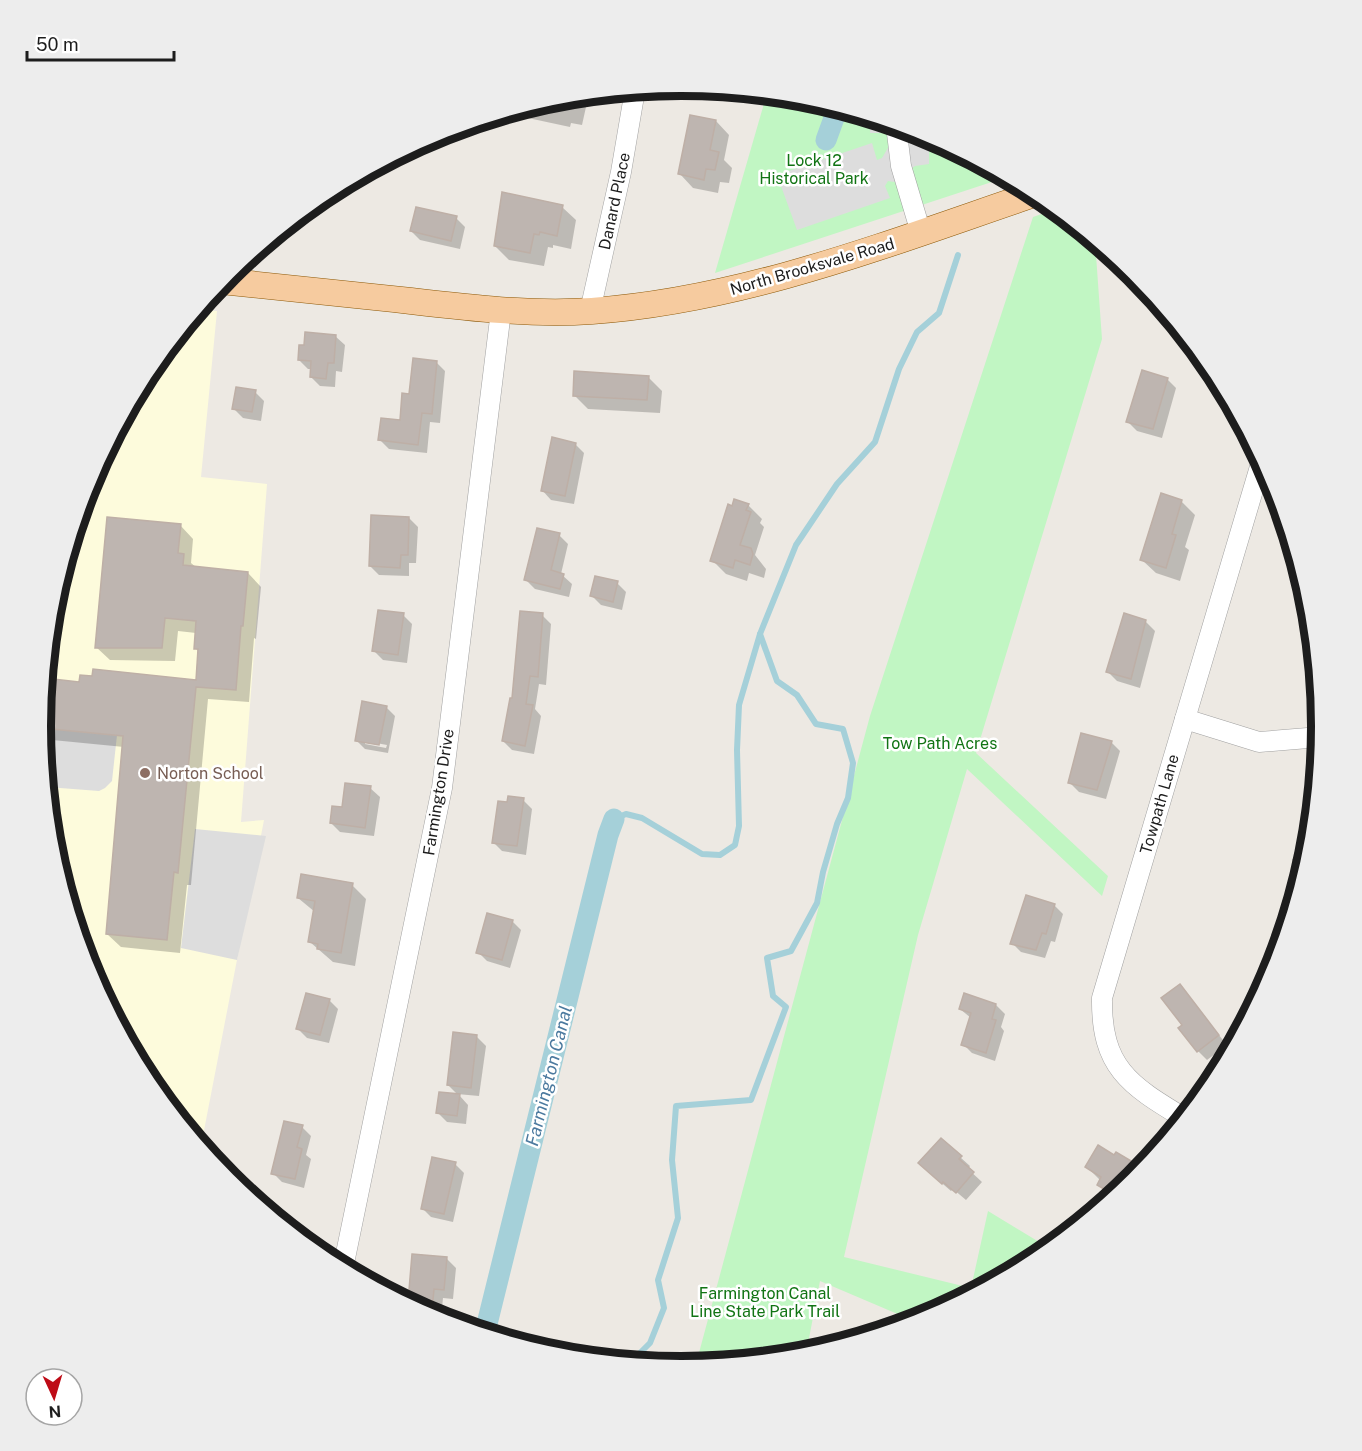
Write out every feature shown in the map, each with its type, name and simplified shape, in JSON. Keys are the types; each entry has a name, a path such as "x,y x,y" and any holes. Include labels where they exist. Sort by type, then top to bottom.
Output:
{"main road":[{"name":"North Brooksvale Road","path":"234,282 501,311 590,311 662,303 792,274 1024,198"}],"street":[{"name":"Danard Place","path":"590,311 621,172 634,98"},
{"path":"897,134 902,166 921,233"},
{"name":"Farmington Drive","path":"345,1258 442,788 501,311"},
{"name":"Towpath Lane","path":"1177,1114 1144,1094 1122,1073 1104,1035 1102,998 1258,473"},
{"path":"1185,719 1259,742 1311,738"}],"shaded area":[{"path":"870,125 929,146 929,164 915,166 894,182 888,181 885,186 890,198 797,230 777,175 872,143 877,160 882,158 889,146 888,133 870,133"},
{"name":"Norton School","path":"207,310 217,311 201,477 267,484 241,822 264,820 203,1136 157,1076 135,1040 99,967 84,928 72,889 56,808 51,726 56,643 72,562 84,523 99,484 135,410 157,375"},
{"path":"51,729 117,735 112,781 99,791 54,788"},
{"path":"195,829 266,836 237,960 181,948"}],"green space":[{"name":"Lock 12 Historical Park","path":"765,101 844,117 884,129 960,160 997,180 715,273"},
{"path":"1046,213 1096,252 1102,339 976,753 1108,876 1102,896 967,769 918,935 844,1257 967,1287 901,1316 820,1281 808,1342 763,1350 698,1355 870,716 1033,217"},
{"path":"988,1211 1040,1243 972,1284"}],"building":[{"path":"690,115 716,120 710,150 719,152 715,170 706,169 704,180 678,174"},
{"path":"502,192 563,205 557,236 540,232 539,235 534,234 530,253 494,246"},
{"path":"416,207 457,216 451,241 410,231"},
{"path":"305,332 336,335 334,363 328,363 326,379 310,377 311,361 298,360 299,345 304,345"},
{"path":"413,358 437,361 432,414 422,413 418,445 378,440 381,418 400,420 402,393 409,394"},
{"path":"1142,370 1168,378 1153,429 1126,422"},
{"path":"574,371 649,376 647,400 573,396"},
{"path":"236,387 256,390 252,412 232,409"},
{"path":"552,437 576,443 565,496 541,491"},
{"path":"1161,493 1182,500 1172,534 1176,535 1166,568 1140,560"},
{"path":"734,499 749,504 746,510 751,512 740,545 751,548 753,554 750,565 735,560 733,568 710,561 728,504 732,506"},
{"path":"371,515 409,517 408,555 401,555 400,568 369,566"},
{"path":"107,517 181,524 178,553 184,554 183,565 248,572 236,690 196,687 178,873 174,872 167,940 106,934 123,736 51,729 52,684 52,679 79,682 80,675 92,676 93,669 196,680 198,649 194,649 196,621 165,618 162,648 95,648"},
{"path":"537,528 560,533 551,570 564,574 560,589 524,580"},
{"path":"595,576 618,581 613,602 590,596"},
{"path":"378,610 404,613 398,655 372,651"},
{"path":"520,611 543,613 538,677 530,676 526,704 533,705 525,746 502,741 510,698 512,698"},
{"path":"1124,613 1146,620 1131,679 1106,672"},
{"path":"362,701 387,706 379,745 355,741"},
{"path":"1081,733 1112,741 1097,790 1068,783"},
{"path":"345,783 371,786 365,828 330,823 332,806 342,807"},
{"path":"508,796 524,798 517,846 492,843 498,801 507,802"},
{"path":"301,874 353,883 341,953 317,949 318,944 308,942 315,901 297,898"},
{"path":"1026,895 1055,904 1046,934 1042,933 1036,950 1010,944"},
{"path":"487,913 513,920 502,960 476,953"},
{"path":"1180,984 1219,1035 1197,1052 1178,1028 1182,1025 1161,998"},
{"path":"306,993 330,999 320,1035 296,1029"},
{"path":"964,993 996,1004 992,1019 996,1020 986,1053 961,1045 971,1013 959,1009"},
{"path":"453,1032 477,1035 471,1088 447,1085"},
{"path":"439,1092 460,1094 457,1116 436,1113"},
{"path":"284,1121 303,1125 297,1147 302,1149 295,1179 271,1174"},
{"path":"941,1138 962,1156 959,1159 974,1172 956,1193 918,1163"},
{"path":"1098,1145 1114,1155 1116,1152 1134,1163 1106,1190 1097,1185 1101,1177 1085,1167"},
{"path":"432,1157 456,1162 444,1214 421,1209"},
{"path":"412,1254 447,1257 444,1290 434,1289 433,1305 409,1294"}],"waterway":[{"name":"Farmington Canal","path":"826,140 835,115"},
{"path":"614,819 626,814 642,818 702,854 720,855 735,845 739,826 737,750 739,705 760,634 796,545 837,484 875,442 899,369 917,332 939,313 958,255"},
{"path":"639,1354 650,1343 664,1308 658,1280 678,1218 672,1160 676,1106 751,1100 786,1007 773,996 767,958 791,951 817,903 837,824 848,798 853,763 843,729 816,724 797,695 777,681 760,634"},
{"name":"Farmington Canal","path":"487,1325 608,835 614,819"}],"place":[{"name":"Norton School","path":"145,773"}],"park label":[{"name":"Tow Path Acres","path":"940,743"},
{"name":"Farmington Canal Line State Park Trail","path":"765,1302"}]}
